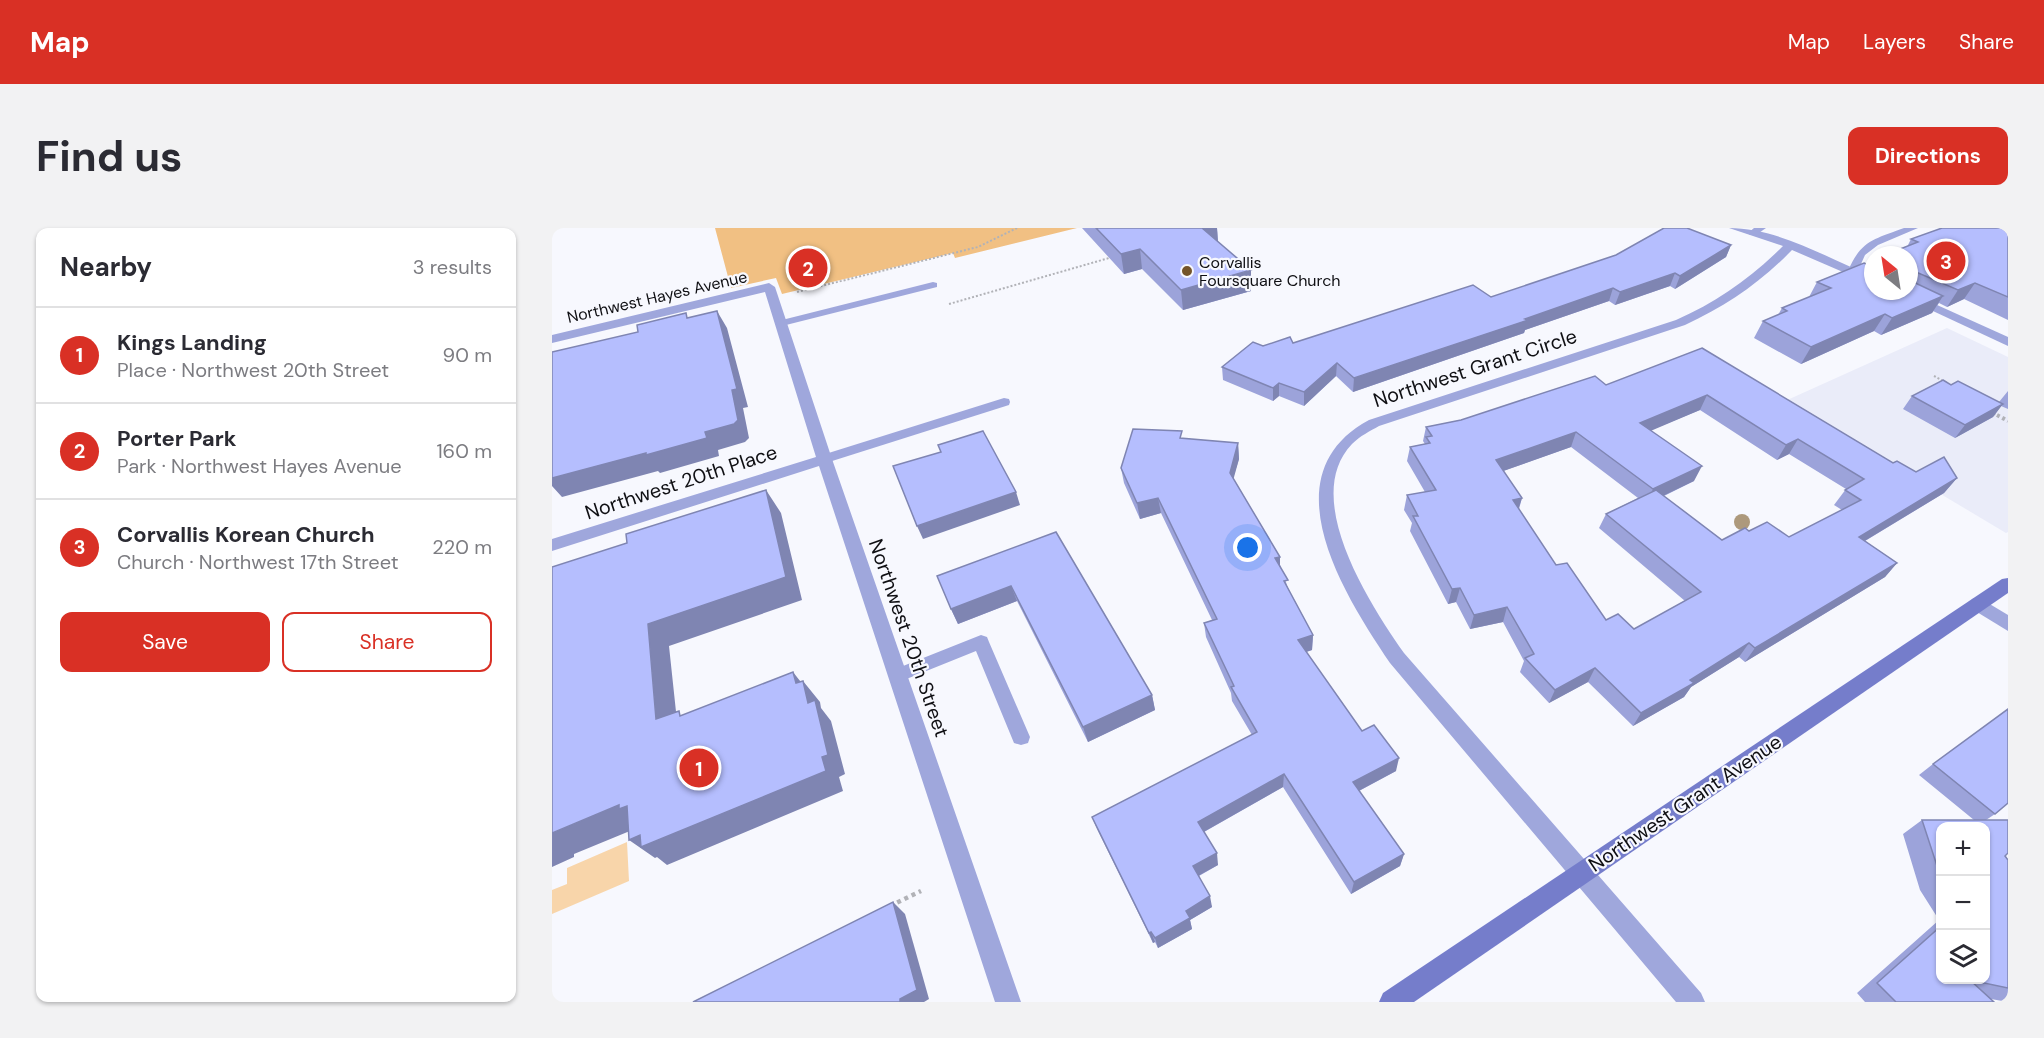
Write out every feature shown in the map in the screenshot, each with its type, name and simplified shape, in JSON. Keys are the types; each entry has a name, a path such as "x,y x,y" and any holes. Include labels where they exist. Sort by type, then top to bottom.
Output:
{"main road":[{"name":"Northwest Grant Avenue","path":"1392,1002 2008,584"}],"street":[{"path":"1734,228 1757,230 1864,276"},
{"name":"Northwest Grant Circle","path":"1692,1002 1397,658 1370,621 1343,567 1328,518 1325,488 1333,460 1343,445 1374,423 1669,327 1698,315 1724,301 1754,280 1790,245"},
{"name":"Northwest 20th Street","path":"771,293 824,459 1008,1002"},
{"name":"Northwest Hayes Avenue","path":"552,339 771,293"},
{"path":"1916,300 2008,342"},
{"name":"Northwest 20th Place","path":"552,544 824,459"},
{"path":"1978,604 2008,624"}],"lane":[{"path":"1853,271 1860,254 1874,243 1913,228"},
{"path":"782,323 933,285"},
{"path":"824,459 1004,402"},
{"path":"898,675 981,642 1021,737"}],"path":[{"path":"771,293 978,247 1017,228"},
{"path":"945,305 1109,258"},
{"path":"1935,376 1953,386"},
{"path":"1987,407 1992,413 2008,421"},
{"path":"888,907 921,891"}],"shaded area":[{"path":"715,228 1077,228 955,258 953,253 782,294 776,278 731,288"},
{"path":"1947,328 2008,357 2008,532 2006,533 1785,401"},
{"path":"627,842 629,881 552,914 552,890 567,884 567,868"}],"building":[{"name":"Corvallis Foursquare Church","path":"1096,228 1202,228 1251,270 1181,290 1140,249 1121,254"},
{"path":"1664,228 1687,228 1731,245 1680,276 1675,273 1620,292 1613,288 1525,319 1528,320 1354,378 1337,363 1304,392 1279,383 1273,388 1222,367 1253,342 1263,346 1290,337 1293,343 1473,285 1491,297 1616,255"},
{"path":"1942,228 2008,228 2008,297 1975,283 1958,290 1918,273 1918,246 1908,246 1918,242 1911,239"},
{"path":"1864,263 1864,300 1918,300 1918,284 1943,296 1892,318 1885,314 1811,347 1763,321 1787,311 1782,308 1831,288 1817,282"},
{"path":"717,311 737,389 732,390 738,420 734,424 705,432 707,438 552,478 552,352 638,332 637,325 686,313 687,318"},
{"path":"1702,348 1893,463 1897,461 1916,472 1944,457 1957,478 1859,537 1897,563 1755,648 1749,643 1690,680 1694,683 1641,713 1595,668 1555,690 1525,658 1534,654 1507,607 1474,615 1460,588 1452,589 1413,516 1418,516 1407,495 1436,490 1410,447 1430,443 1426,437 1432,436 1426,427 1461,420 1595,376 1606,385","holes":["1707,395 1786,445 1798,439 1864,479 1845,490 1861,500 1789,537 1767,522 1749,531 1745,528 1722,540 1656,490 1606,514 1701,592 1634,629 1618,614 1606,620 1567,563 1556,565 1513,500 1522,498 1496,460 1576,432 1653,489 1702,466 1640,423"]},
{"path":"1943,380 1951,385 1958,381 2003,404 1965,425 1912,396"},
{"path":"1133,429 1182,431 1180,438 1238,443 1230,473 1280,557 1275,558 1288,580 1284,581 1313,635 1298,640 1362,731 1374,725 1399,758 1353,782 1404,854 1354,882 1284,774 1198,822 1217,853 1193,866 1210,896 1186,911 1190,918 1155,938 1151,932 1149,933 1092,817 1257,732 1231,687 1234,686 1204,623 1217,619 1158,498 1137,503 1121,468"},
{"path":"983,431 1016,492 917,526 893,466 941,452 938,445"},
{"path":"766,490 786,577 648,624 656,719 679,711 680,716 793,672 796,683 803,681 808,703 815,700 828,755 822,757 826,771 641,847 640,835 629,840 627,806 619,809 619,805 552,833 552,567 627,543 626,534"},
{"path":"1056,532 1152,695 1083,727 1011,586 951,609 937,576"},
{"path":"2008,709 2008,803 1995,814 1933,764"},
{"path":"1922,820 2008,820 2008,853 2005,856 2008,860 2008,988 1989,984 1990,822 1936,822 1936,863"},
{"path":"893,902 917,990 900,999 900,1002 693,1002"},
{"path":"1936,930 1936,984 1974,984 1994,1002 1896,1002 1877,983"}],"place":[{"name":"Corvallis Korean Church","path":"1946,261"},
{"name":"Porter Park","path":"808,268"},
{"name":"Corvallis Foursquare Church","path":"1187,271"},
{"name":"Kings Landing","path":"699,768"}]}
